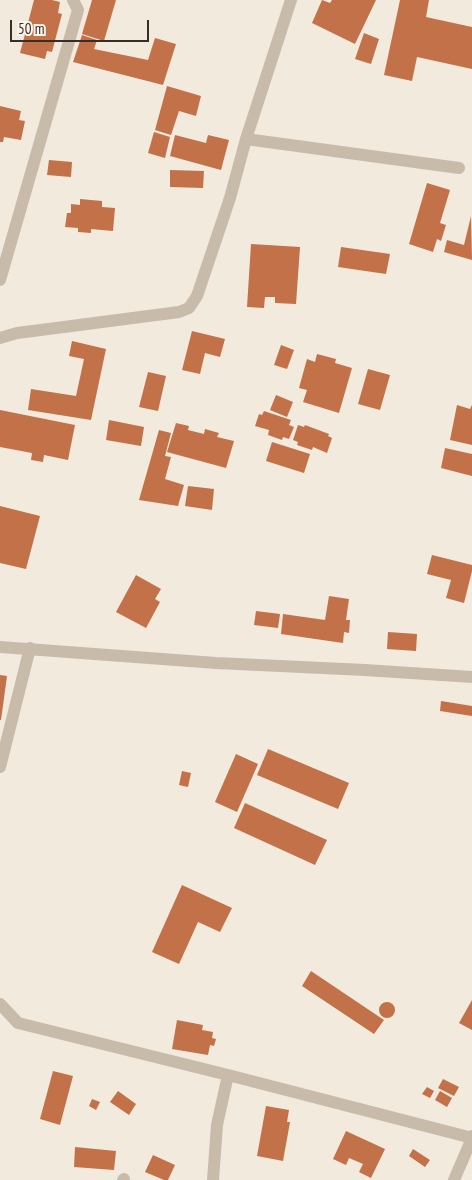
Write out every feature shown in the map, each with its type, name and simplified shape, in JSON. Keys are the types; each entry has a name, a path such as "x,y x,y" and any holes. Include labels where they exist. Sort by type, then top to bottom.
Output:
{"street":[{"path":"0,280 78,10 73,0"},
{"path":"0,338 17,332 33,332 179,312 189,308 197,296 230,198 246,139 291,0"},
{"path":"246,139 459,168"},
{"path":"0,647 216,663 472,677"},
{"path":"0,768 30,648"},
{"path":"0,1004 18,1023 472,1138 454,1180"},
{"path":"213,1180 217,1125 228,1075"}],"building":[{"path":"34,0 60,2 58,13 62,14 52,52 47,51 45,59 20,53"},
{"path":"92,0 116,0 104,41 82,34"},
{"path":"322,0 330,3 332,0 376,0 355,44 312,23"},
{"path":"400,0 429,0 426,17 472,27 472,69 417,57 412,81 384,75"},
{"path":"364,33 379,39 371,64 355,59"},
{"path":"82,35 97,40 94,49 148,60 155,38 176,44 163,85 73,62"},
{"path":"167,86 201,96 196,116 179,111 171,135 155,130"},
{"path":"0,106 21,111 19,120 25,121 21,140 4,137 3,142 0,142"},
{"path":"154,132 170,137 165,158 148,153"},
{"path":"175,135 206,143 208,135 229,140 221,170 170,156"},
{"path":"49,160 72,162 71,177 47,175"},
{"path":"170,170 204,171 203,188 170,187"},
{"path":"427,183 450,190 440,223 446,225 441,241 437,239 433,252 409,244"},
{"path":"80,199 102,201 102,207 115,208 113,231 91,229 91,233 78,232 78,228 65,227 67,213 71,213 71,204 80,205"},
{"path":"471,216 472,260 444,252 447,240 464,245"},
{"path":"251,244 300,247 296,304 275,303 275,297 265,297 264,308 247,307"},
{"path":"341,247 390,254 386,274 338,267"},
{"path":"192,331 225,339 220,357 205,353 200,374 182,370"},
{"path":"72,341 106,349 91,420 28,410 31,389 76,396 84,359 69,356"},
{"path":"281,345 294,350 287,369 274,365"},
{"path":"317,354 336,359 335,363 352,368 339,413 303,402 307,390 299,388 307,359 315,362"},
{"path":"368,369 390,375 380,410 358,404"},
{"path":"148,372 166,376 158,411 139,407"},
{"path":"276,395 293,402 287,417 270,410"},
{"path":"457,405 470,409 472,405 472,445 450,440"},
{"path":"0,410 75,425 68,460 44,455 43,462 31,460 32,453 0,447"},
{"path":"264,411 291,420 289,425 294,427 289,439 283,437 282,440 268,435 269,430 255,426 259,414 262,415"},
{"path":"109,420 144,427 141,446 106,440"},
{"path":"176,423 189,426 188,430 204,434 205,429 219,433 217,437 234,441 226,468 167,452"},
{"path":"298,425 304,427 305,425 329,434 328,436 332,438 327,453 313,447 312,450 297,445 298,442 293,440"},
{"path":"159,430 171,433 165,456 171,457 165,479 184,485 178,506 139,500"},
{"path":"272,442 310,454 304,473 266,461"},
{"path":"445,448 472,454 472,476 441,468"},
{"path":"188,486 214,489 212,510 185,506"},
{"path":"0,506 40,516 26,569 0,563"},
{"path":"432,555 472,565 464,603 446,598 451,580 427,574"},
{"path":"136,575 161,589 155,599 160,602 146,628 116,612"},
{"path":"329,596 349,599 346,620 350,620 349,633 344,632 343,643 281,634 283,614 325,620"},
{"path":"256,611 280,614 278,628 254,625"},
{"path":"388,632 417,634 416,651 387,649"},
{"path":"0,675 7,676 1,720 0,720"},
{"path":"441,701 472,706 472,716 440,711"},
{"path":"268,749 349,783 338,809 257,775"},
{"path":"236,754 258,764 237,812 215,802"},
{"path":"182,771 191,773 188,787 179,785"},
{"path":"245,803 327,840 315,865 234,828"},
{"path":"182,885 232,908 220,932 198,922 179,964 152,952"},
{"path":"311,971 384,1020 374,1034 302,986"},
{"path":"472,1000 472,1030 459,1023"},
{"path":"387,1002 395,1010 387,1018 379,1010"},
{"path":"177,1020 203,1025 202,1030 213,1032 212,1038 216,1039 214,1046 210,1045 208,1055 172,1049"},
{"path":"53,1071 73,1076 60,1125 40,1119"},
{"path":"443,1079 459,1087 454,1096 438,1088"},
{"path":"427,1087 434,1091 430,1098 422,1094"},
{"path":"118,1091 136,1104 129,1115 110,1102"},
{"path":"440,1091 452,1098 447,1107 435,1100"},
{"path":"92,1099 100,1102 96,1110 89,1106"},
{"path":"266,1106 289,1110 287,1122 290,1122 283,1161 257,1156"},
{"path":"346,1131 385,1149 371,1178 359,1172 363,1164 349,1158 346,1165 333,1159"},
{"path":"75,1147 116,1151 114,1170 74,1167"},
{"path":"413,1149 430,1160 425,1167 409,1156"},
{"path":"153,1155 175,1165 168,1180 145,1172"}]}
